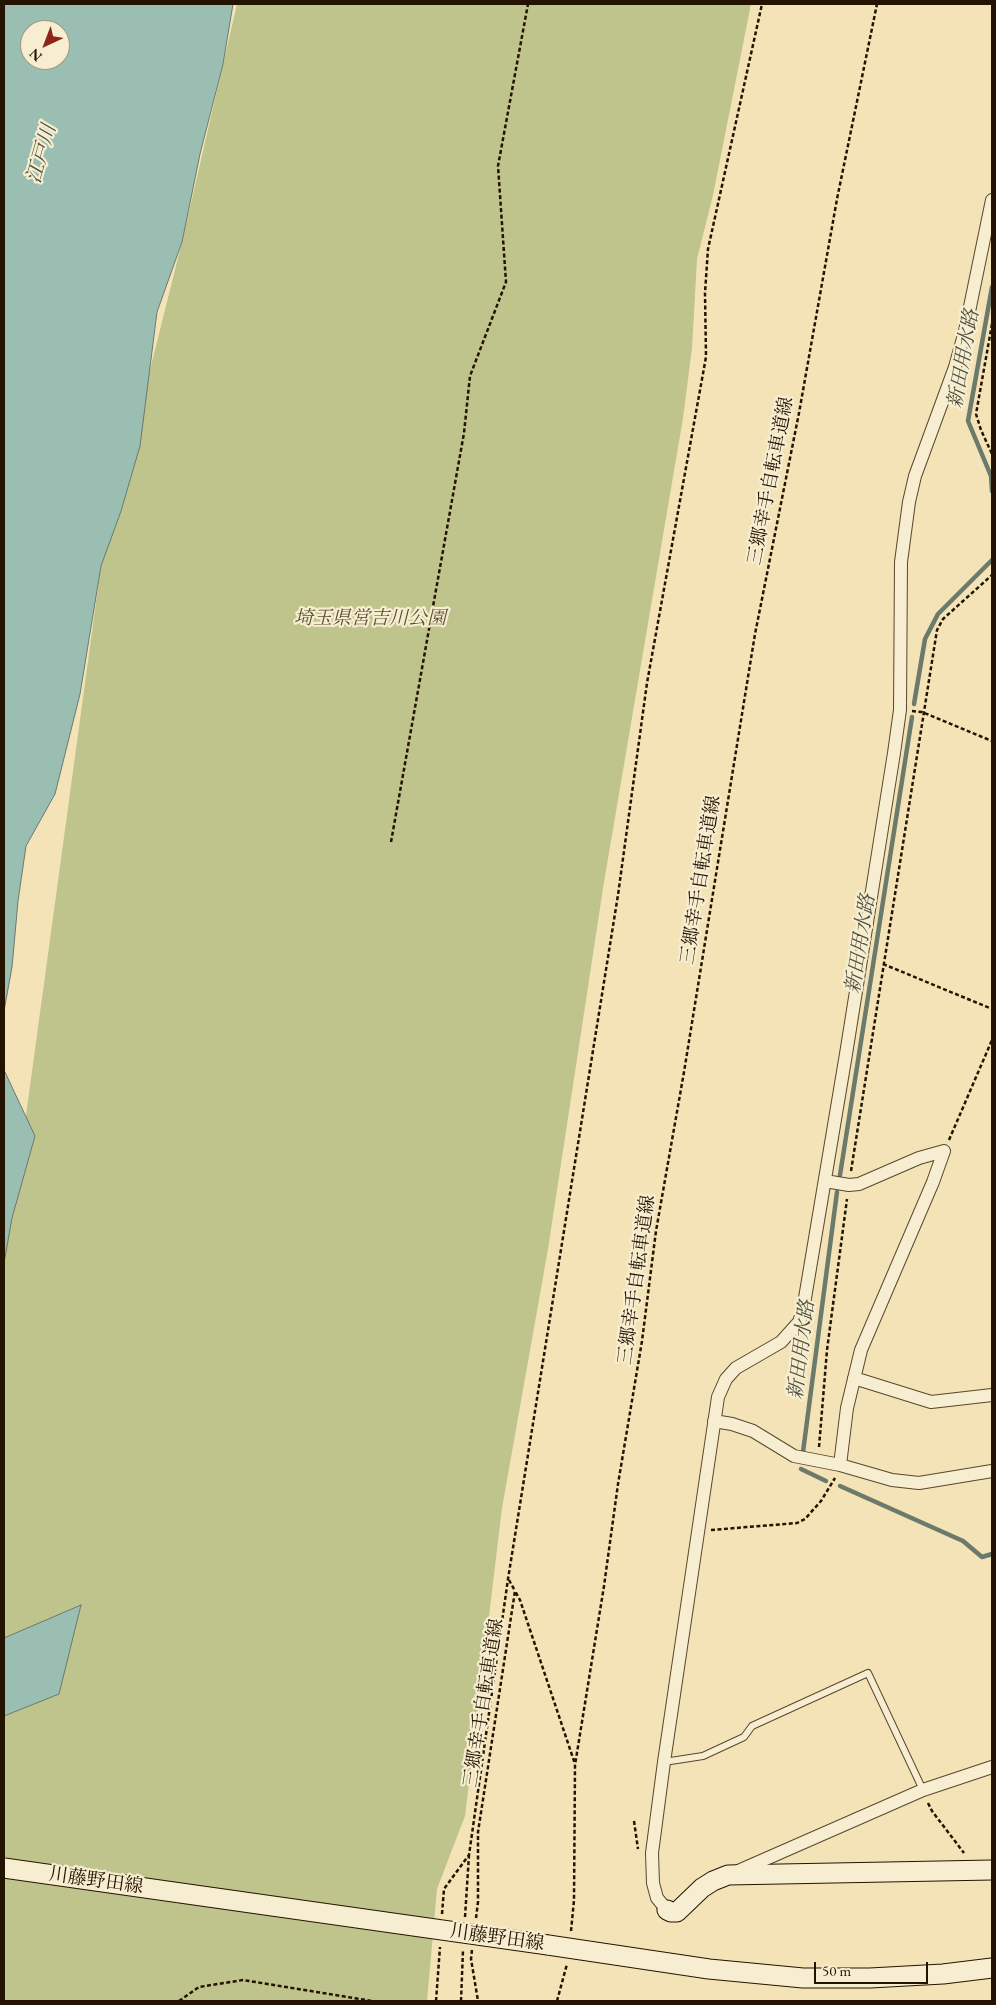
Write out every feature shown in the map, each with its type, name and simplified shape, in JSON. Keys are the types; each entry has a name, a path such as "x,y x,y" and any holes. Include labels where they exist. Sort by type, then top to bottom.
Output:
{"main road":[{"name":"川藤野田線","path":"4,1868 709,1969 803,1978 870,1978 943,1974 992,1968"},
{"path":"667,1910 677,1912 702,1888 728,1875 992,1870"}],"street":[{"path":"667,1910 658,1898 653,1883 651,1867 664,1762 718,1397 726,1379 744,1362 782,1342 799,1322 803,1310 888,796 900,710 901,562 909,502 926,443 962,340 992,200"},
{"path":"825,1181 849,1185 859,1184 919,1158 944,1151"},
{"path":"840,1465 847,1408 861,1350 930,1190 944,1151"},
{"path":"854,1378 930,1402 940,1403 992,1395"},
{"path":"714,1421 732,1424 753,1431 794,1456 840,1465 909,1483 992,1471"},
{"path":"728,1875 923,1790 992,1767"}],"lane":[{"path":"664,1762 702,1756 744,1737 752,1726 868,1673 923,1790"}],"path":[{"path":"392,842 439,564 464,434 470,376 506,282 498,166 528,4"},
{"path":"442,1917 444,1889 469,1856 508,1579 618,895 647,683 706,357 705,293 708,249 762,4"},
{"name":"三郷幸手自転車道線","path":"570,1936 574,1900 575,1765 642,1341 656,1231 684,1072 755,634 801,404 837,199 877,4"},
{"path":"992,324 976,414 992,454"},
{"path":"818,1460 828,1341 849,1185 922,712 937,630 943,619 992,575"},
{"path":"900,710 922,712 992,741"},
{"path":"883,964 992,1009"},
{"path":"944,1151 992,1040"},
{"path":"699,1531 798,1523 805,1519 821,1501 834,1481 840,1465"},
{"path":"508,1579 515,1591"},
{"name":"三郷幸手自転車道線","path":"515,1591 520,1600 575,1765"},
{"name":"三郷幸手自転車道線","path":"476,1921 478,1902 478,1832 515,1591"},
{"path":"923,1790 932,1811 965,1855"},
{"path":"436,2001 440,1945"},
{"path":"472,1949 471,1959 478,2001"},
{"path":"463,1959 471,1959"},
{"path":"557,2001 567,1960"},
{"path":"179,2001 199,1987 243,1980 372,2001"}],"green space":[{"name":"埼玉県営吉川公園","path":"237,4 751,4 713,195 697,259 692,348 683,418 604,882 548,1249 502,1508 465,1816 437,1889 427,2001 4,2001 4,1253 12,1218 101,566 182,242"}],"water":[{"name":"江戸川","path":"4,4 233,4 223,64 200,154 182,242 157,312 140,446 121,511 101,566 80,694 55,794 26,846 18,901 12,967 4,1011"},
{"path":"4,1070 35,1136 12,1218 4,1263"},
{"path":"81,1605 59,1694 4,1716 4,1638"}],"waterway":[{"name":"新田用水路","path":"992,287 968,421 991,476 992,491"},
{"name":"新田用水路","path":"914,704 925,639 938,614 992,560"},
{"name":"新田用水路","path":"840,1175 912,717"},
{"name":"新田用水路","path":"803,1452 837,1192"},
{"path":"801,1469 826,1481"},
{"path":"840,1486 963,1541 982,1557 992,1554"}]}
